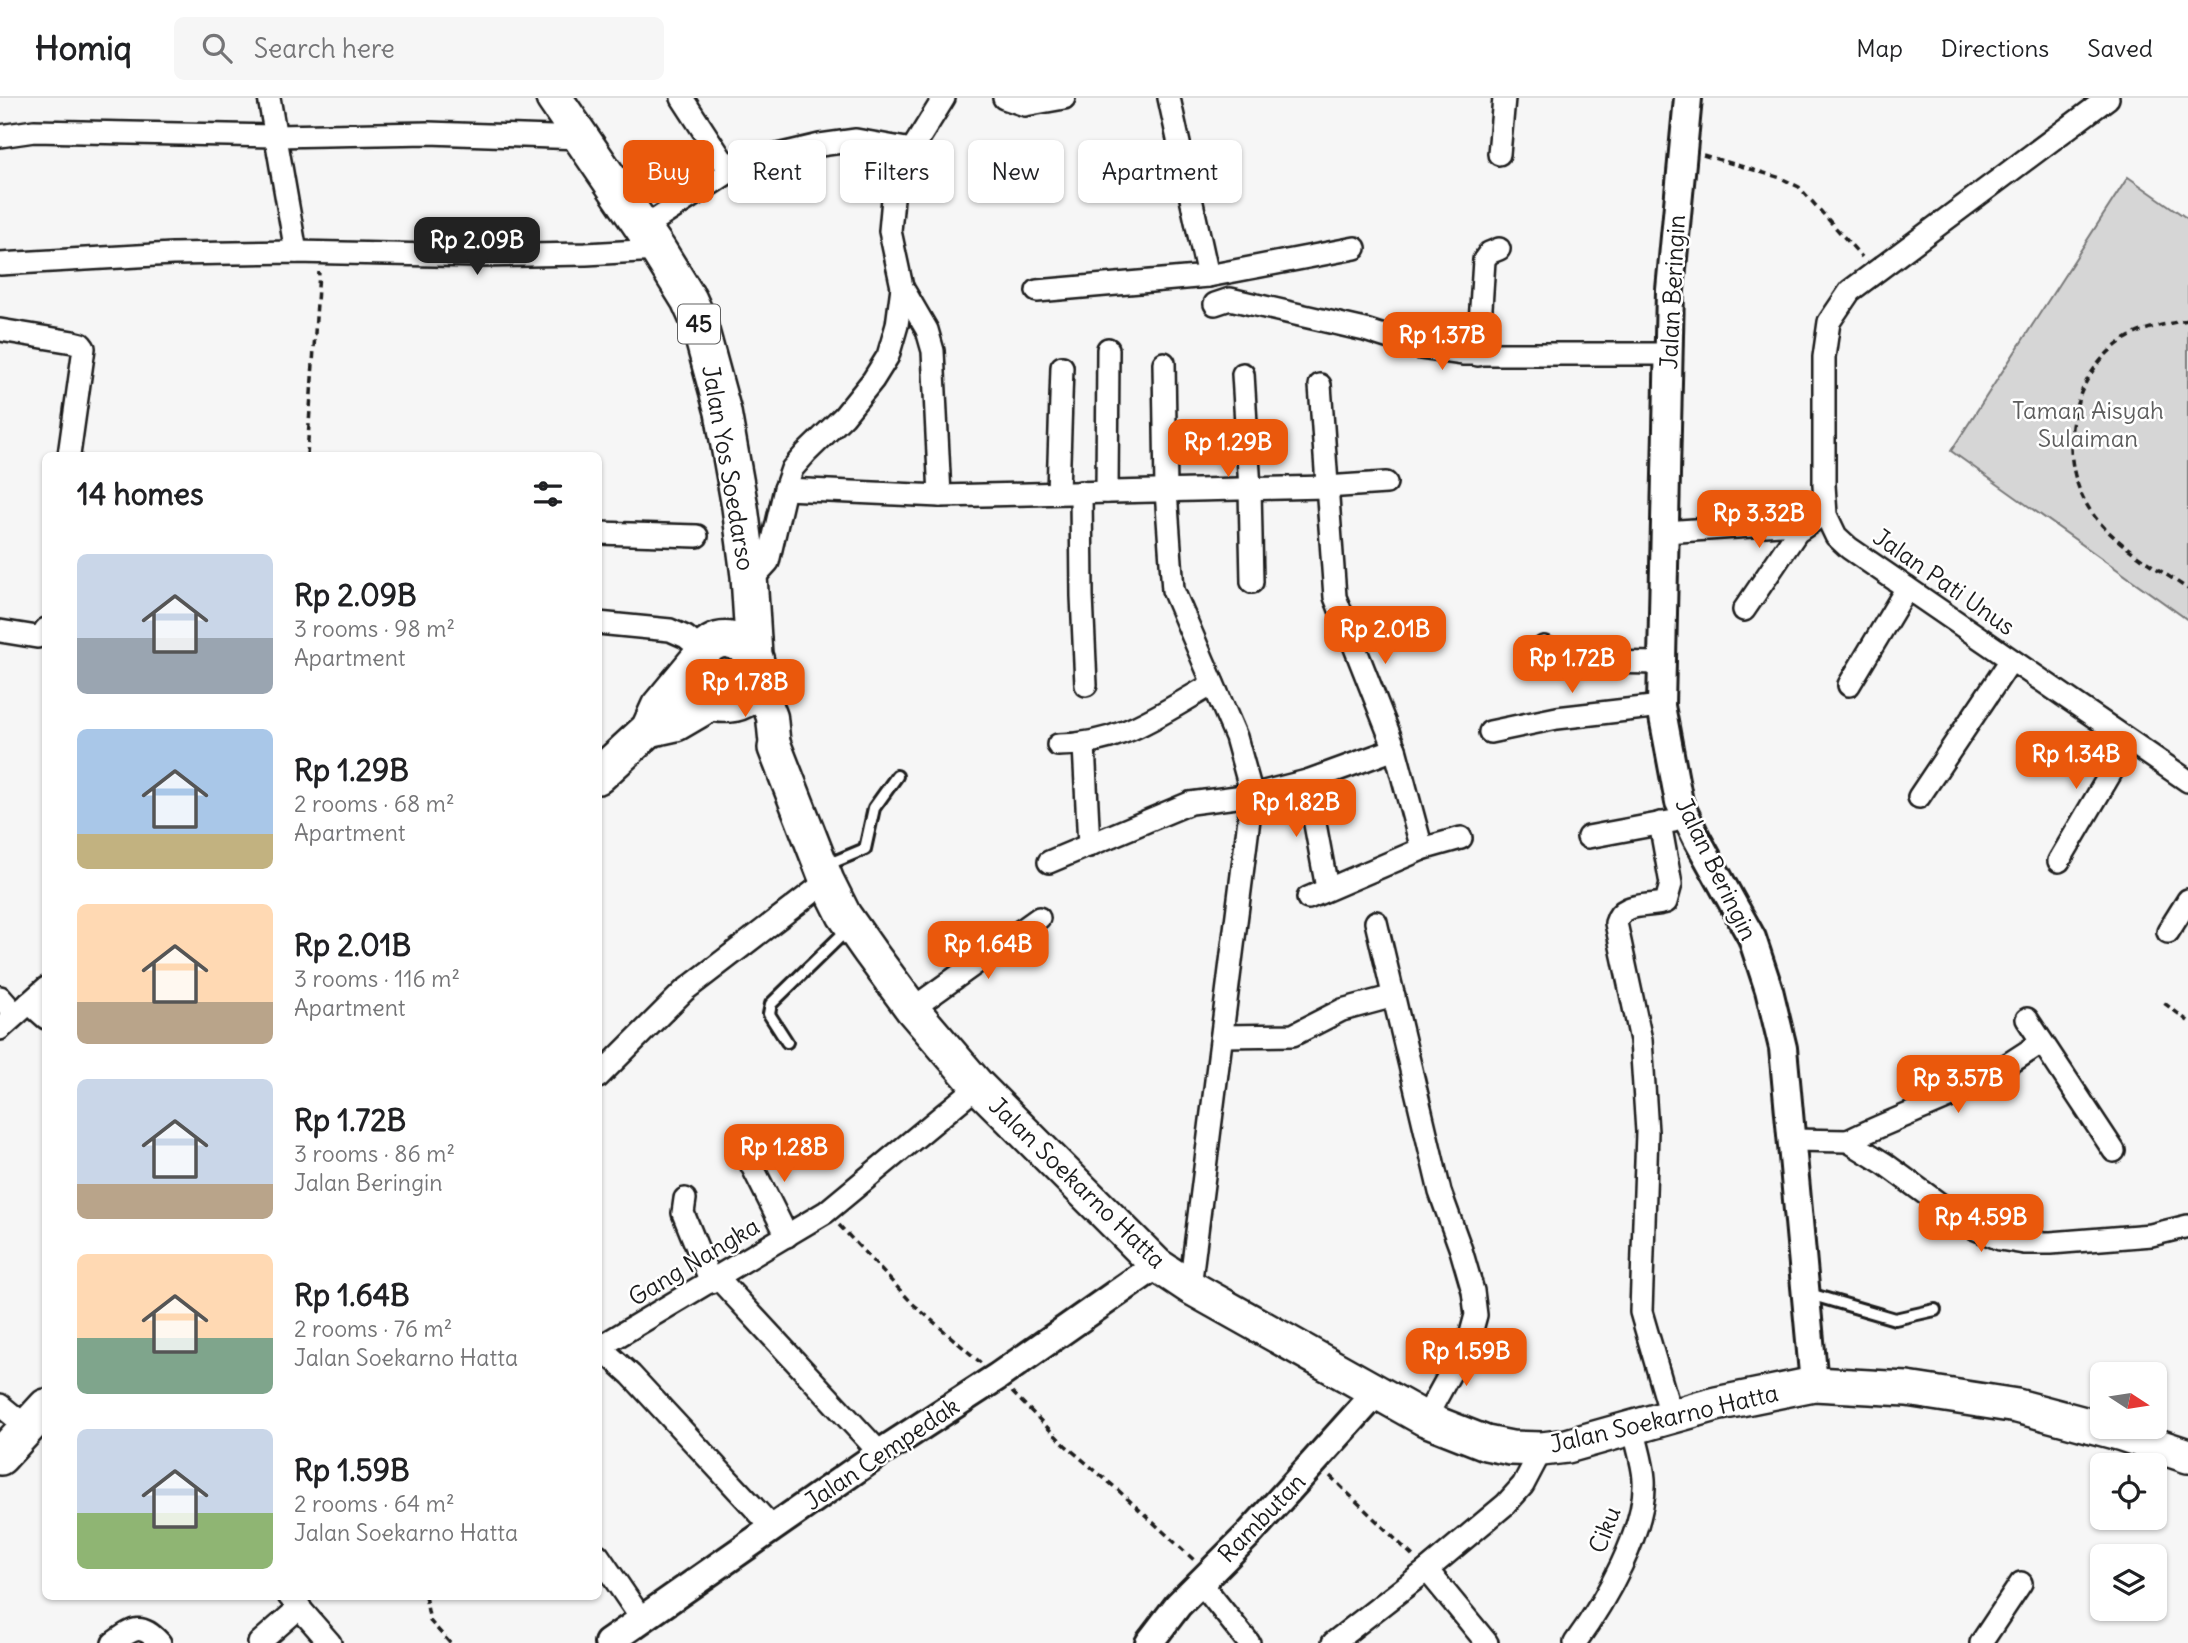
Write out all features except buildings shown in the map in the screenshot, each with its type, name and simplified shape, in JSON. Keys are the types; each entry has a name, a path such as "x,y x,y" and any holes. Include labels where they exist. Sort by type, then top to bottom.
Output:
{"highway":[{"name":"Jalan Yos Soedarso","path":"554,98 651,239 689,300 698,320 723,412 740,507 749,582 740,685"},
{"name":"Jalan Yos Soedarso","path":"649,729 659,707 703,652 749,582"},
{"path":"720,641 733,641 745,646 740,685 704,696 695,680 703,652 720,641"},
{"path":"602,772 649,729 676,723 740,685"},
{"path":"0,1457 36,1417"}],"main road":[{"name":"Jalan Soekarno Hatta","path":"740,685 772,717 775,748 824,874 852,926 912,1009 978,1086 1157,1265 1190,1287 1376,1394 1425,1419 1486,1443 1511,1448 1542,1449 1567,1446 1716,1404 1814,1384 1907,1389 2017,1406 2122,1434 2188,1456"}],"street":[{"path":"270,98 296,253"},
{"path":"682,98 723,161 728,163"},
{"path":"918,140 944,98"},
{"path":"1004,98 1026,105 1064,98"},
{"path":"1169,98 1208,276"},
{"path":"1499,155 1504,98"},
{"name":"Jalan Beringin","path":"1688,98 1670,290 1661,706 1679,802 1752,938 1769,990 1783,1048 1814,1384"},
{"name":"Jalan Pati Unus","path":"2108,98 1850,291 1829,322 1824,357 1824,485 1818,519 1849,548 2188,781"},
{"path":"0,136 33,131 276,136 428,133 582,138"},
{"path":"0,264 172,254 586,254 651,239 728,175"},
{"path":"891,203 890,232 902,287 927,330 933,351 940,496"},
{"path":"1037,291 1208,276 1354,248"},
{"path":"1478,355 1485,260 1489,253 1499,249"},
{"path":"749,582 768,562 792,470 844,416 888,356 897,325 902,287"},
{"path":"1215,304 1230,299 1365,330 1421,348 1478,355 1670,354"},
{"path":"0,330 73,342 84,348 69,452"},
{"path":"1108,349 1108,492"},
{"path":"1164,363 1166,491 1173,590 1236,737 1252,795 1190,1287"},
{"path":"1058,492 1062,367"},
{"path":"1243,374 1252,582"},
{"path":"1320,385 1335,597 1395,749 1422,849"},
{"path":"785,489 940,496 1326,487 1386,482"},
{"path":"1081,492 1086,685"},
{"path":"1665,532 1818,519"},
{"path":"1744,610 1797,532 1818,519"},
{"path":"602,533 697,536"},
{"path":"1849,685 1907,588"},
{"path":"602,623 670,631 686,637 703,652"},
{"path":"0,631 37,637 42,634"},
{"path":"1544,647 1584,661 1661,663"},
{"path":"1919,797 2011,660"},
{"path":"1058,745 1084,745 1111,739 1213,684"},
{"path":"1490,732 1557,718 1661,706"},
{"path":"2059,861 2129,742"},
{"path":"1084,745 1089,846"},
{"path":"1049,862 1190,803 1252,795 1307,781 1395,749"},
{"path":"1307,781 1317,893 1422,849 1461,838"},
{"path":"1588,837 1687,818"},
{"path":"1660,824 1671,884 1670,893 1666,902 1624,909 1616,923 1642,1040 1647,1132 1641,1312 1671,1415"},
{"path":"602,1073 684,991 824,874"},
{"path":"2168,932 2188,900"},
{"path":"912,1009 1039,918"},
{"path":"1376,922 1440,1192 1461,1250 1473,1291 1476,1315 1470,1337 1425,1419"},
{"path":"15,1015 42,991"},
{"path":"1222,1036 1293,1035 1342,1010 1394,996"},
{"path":"0,997 15,1015 42,1018"},
{"path":"2027,1019 2114,1151"},
{"path":"1792,1140 1848,1141 1958,1093 2042,1042"},
{"name":"Gang Nangka","path":"602,1347 826,1212 978,1086"},
{"path":"1848,1141 1885,1164 1971,1227 2000,1240 2052,1243 2151,1235 2188,1226"},
{"path":"744,1150 787,1236"},
{"path":"685,1199 683,1213 715,1280 880,1453"},
{"name":"Jalan Cempedak","path":"608,1643 880,1453 998,1377 1157,1265"},
{"path":"602,1350 631,1375 773,1528"},
{"name":"Rambutan","path":"1149,1643 1178,1605 1249,1534 1376,1394"},
{"path":"0,1405 36,1417"},
{"name":"Ciku","path":"1575,1643 1596,1613 1631,1542 1642,1507 1644,1479 1633,1426"},
{"path":"1333,1643 1506,1504 1523,1485 1542,1449"},
{"path":"602,1562 641,1618"},
{"path":"1427,1570 1487,1643"},
{"path":"1204,1578 1249,1643"},
{"path":"1981,1643 2021,1583"},
{"path":"259,1643 295,1601 330,1643"},
{"path":"113,1643 140,1628 149,1631 160,1643"}],"lane":[{"path":"824,874 865,849 874,808 897,776"},
{"path":"787,1042 769,1014 771,1004 852,926"},
{"path":"1806,1293 1895,1319 1935,1310"}],"path":[{"path":"1683,148 1781,178 1799,187 1875,272"},
{"path":"307,452 320,253"},
{"path":"2188,320 2155,326 2122,342 2095,367 2076,402 2070,442 2076,482 2095,517 2124,544 2188,589"},
{"path":"2164,1003 2188,1021"},
{"path":"826,1212 913,1304 998,1377 1065,1446 1118,1490 1204,1578"},
{"path":"1316,1462 1427,1570"},
{"path":"426,1600 430,1621 450,1643"}],"green space":[{"name":"Taman Aisyah Sulaiman","path":"2128,177 2188,219 2188,620 1951,451"}]}
